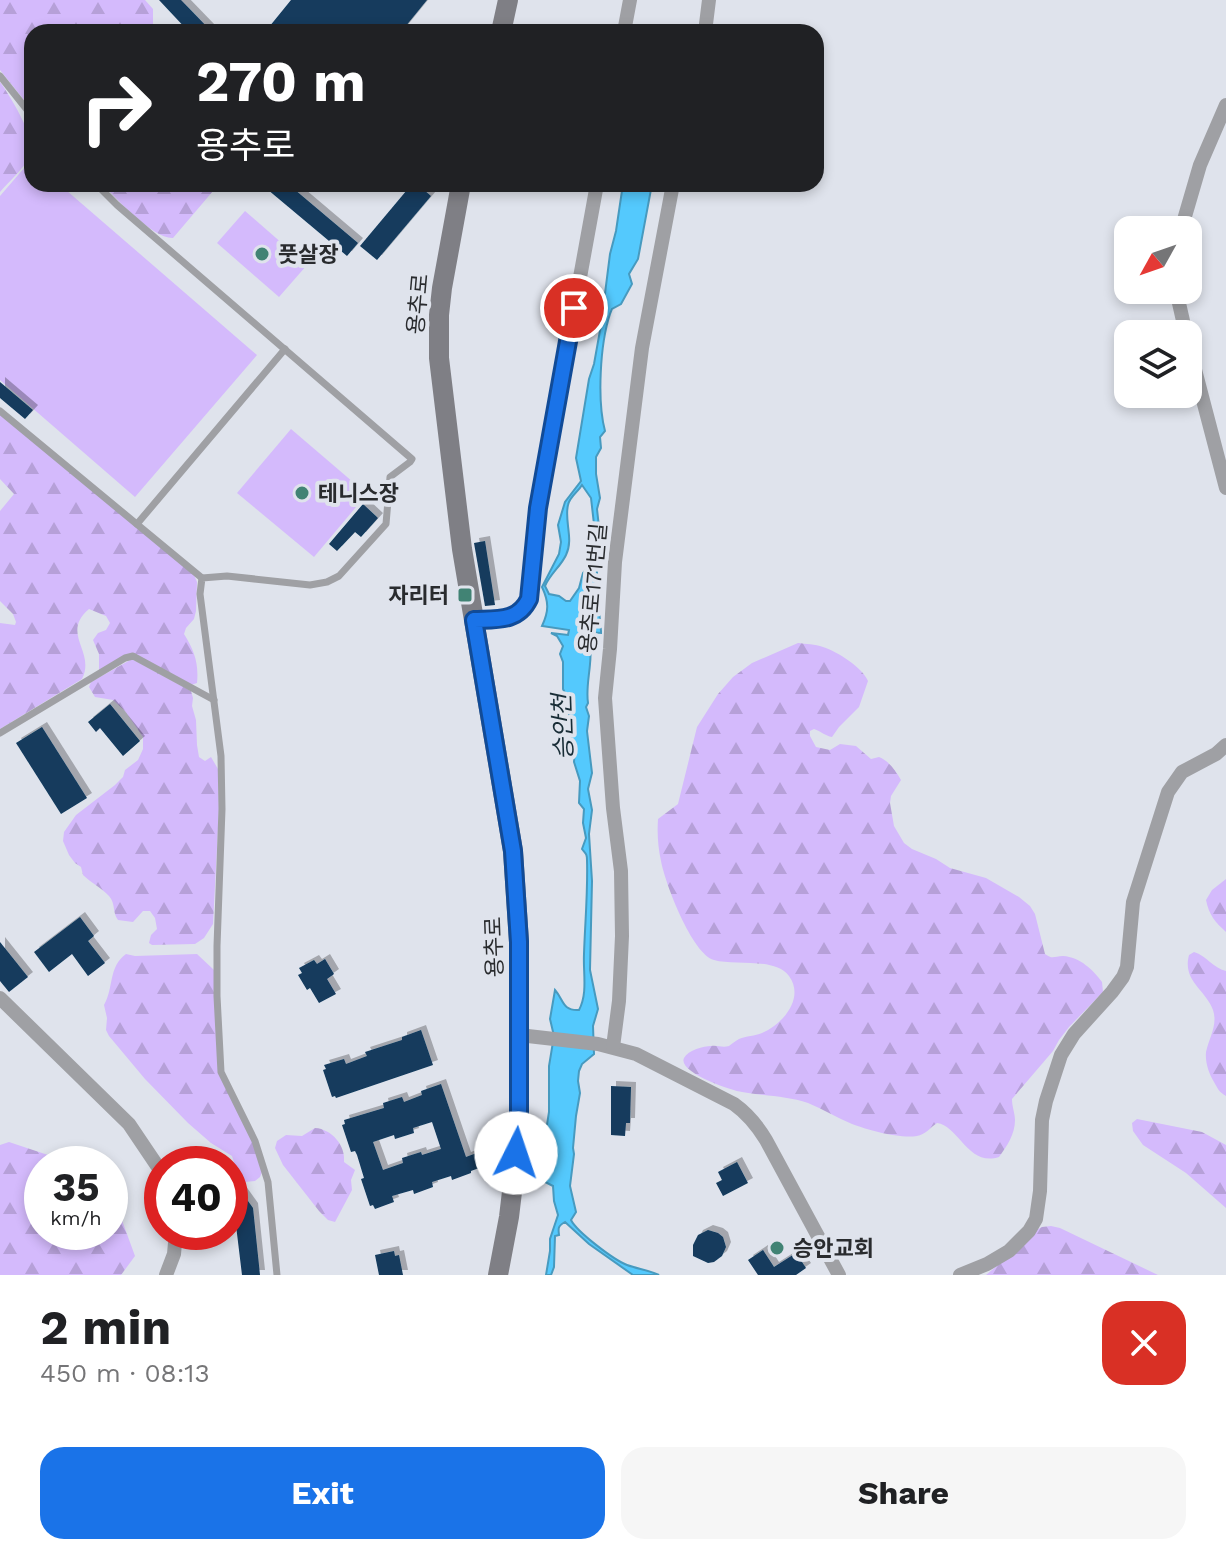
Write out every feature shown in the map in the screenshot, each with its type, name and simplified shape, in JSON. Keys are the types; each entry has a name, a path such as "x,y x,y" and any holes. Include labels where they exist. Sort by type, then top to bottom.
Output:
{"street":[{"path":"503,24 508,0"},
{"path":"626,24 630,0"},
{"path":"706,24 709,0"},
{"path":"1185,216 1200,165 1226,105"},
{"name":"용추로","path":"460,192 442,288 438,336 442,388 462,549 513,851 527,1036 509,1217 498,1275"},
{"path":"474,620 516,615 529,599 538,508 596,192"},
{"name":"용추로171번길","path":"605,1045 619,1001 622,949 621,871 605,698 615,562 642,348 671,192"},
{"path":"1202,396 1226,488"},
{"path":"960,1275 1009,1251 1036,1219 1042,1120 1061,1055 1074,1034 1123,977 1127,967 1133,902 1168,792 1182,772 1216,754 1226,745"},
{"path":"0,998 121,1116 144,1148"},
{"path":"527,1036 605,1045 636,1054 734,1104 750,1117 766,1140 839,1275"},
{"path":"166,1275 174,1250"}],"lane":[{"path":"0,76 24,106"},
{"path":"0,411 202,578 227,576 320,584 334,579 388,520 390,477 412,459 104,192"},
{"path":"137,524 285,349"},
{"path":"202,578 200,594 221,756 217,946 221,1072 255,1141 268,1182 277,1275"},
{"path":"0,733 133,656 214,700"}],"green space":[{"path":"0,0 145,0 153,9 153,24 24,24 24,100 0,70"},
{"path":"0,82 24,122 24,165 0,192"},
{"path":"24,168 24,192 68,192 257,355 135,497 0,380 0,196"},
{"path":"110,192 212,192 173,238 155,232"},
{"name":"풋살장","path":"245,211 307,265 279,297 217,243"},
{"path":"0,414 194,575 197,582 196,611 184,634 195,657 197,683 191,685 133,654 99,671 99,654 93,640 110,623 106,616 89,609 78,627 85,660 82,679 0,729 0,623 15,625 16,622 13,614 0,601 0,511 14,494 0,479"},
{"name":"테니스장","path":"291,429 367,494 314,557 237,493"},
{"path":"798,643 836,652 855,665 868,681 859,707 832,737 814,729 810,731 816,747 830,750 840,744 856,746 871,759 879,757 886,761 901,780 890,803 894,826 904,843 950,868 986,878 1019,897 1035,914 1045,954 1075,959 1102,982 1103,992 1069,1027 1012,1099 1014,1130 999,1157 988,1159 979,1156 952,1131 937,1123 917,1136 884,1133 852,1124 814,1105 728,1088 697,1075 684,1063 686,1055 696,1049 729,1046 739,1039 770,1029 784,1017 794,993 793,984 783,970 764,964 714,960 697,945 681,916 664,871 658,846 658,819 678,804 697,727 718,694 733,677 752,663"},
{"path":"132,659 191,691 199,757 205,761 211,757 218,769 213,924 204,938 195,944 149,943 157,929 150,911 143,911 133,922 118,920 111,899 83,875 63,841 64,832 76,815 115,785 125,770 138,760 143,749 143,737 125,711 113,700 95,697 89,687 91,682"},
{"path":"1226,879 1226,932 1213,918 1206,900 1212,890"},
{"path":"1194,952 1226,971 1226,1096 1217,1087 1207,1064 1206,1052 1214,1016 1210,1003 1189,972 1189,955"},
{"path":"126,954 197,954 214,970 219,1072 253,1141 262,1172 255,1181 248,1182 248,1146 216,1146 211,1143 145,1079 109,1036 104,1005 120,959"},
{"path":"1137,1119 1202,1132 1226,1145 1226,1208 1186,1173 1143,1145 1133,1131 1132,1123"},
{"path":"315,1128 327,1131 337,1139 343,1150 344,1162 355,1170 351,1180 352,1190 335,1222 319,1211 283,1165 275,1148 277,1141 286,1135 302,1136"},
{"path":"9,1142 24,1147 24,1250 128,1250 128,1237 135,1256 121,1275 0,1275 0,1145"},
{"path":"1051,1226 1158,1275 986,1275 1036,1230"}],"water":[{"path":"622,192 651,192 638,259 629,274 632,284 621,304 612,309 602,356 600,389 605,431 600,437 601,448 596,457 600,498 597,509 597,590 601,633 587,632 587,637 592,639 586,707 592,773 588,789 592,810 589,834 592,881 590,970 598,1009 593,1026 594,1054 579,1071 580,1093 570,1186 576,1212 571,1220 614,1258 659,1275 633,1275 589,1244 565,1222 559,1227 559,1235 555,1236 554,1267 551,1275 546,1275 550,1239 558,1215 553,1186 545,1182 548,1171 545,1160 549,1152 546,1131 549,1066 554,1036 550,1019 555,990 569,1009 579,1010 582,1003 587,856 582,849 586,838 584,809 579,803 580,781 569,732 569,701 563,689 560,654 563,646 551,633 568,635 569,630 542,626 547,606 542,587 559,554 561,542 558,525 565,502 581,481 576,458 601,325","holes":["582,485 591,498 595,533 590,565 570,601 549,594 545,586 568,549 569,502"]}],"building":[{"path":"159,0 181,0 204,24 182,24"},
{"path":"291,0 427,0 408,24 272,24"},
{"path":"271,192 297,192 358,243 347,256"},
{"path":"405,192 426,192 431,196 377,260 360,246"},
{"path":"0,382 33,410 25,419 0,398"},
{"path":"363,504 378,518 361,537 355,532 337,551 329,544"},
{"path":"485,541 495,605 485,606 474,543"},
{"path":"110,704 140,741 123,756 100,728 96,732 88,722"},
{"path":"42,727 87,798 61,814 16,743"},
{"path":"80,917 94,936 88,941 105,963 88,976 72,954 49,972 34,952"},
{"path":"0,942 28,977 9,992 0,981"},
{"path":"325,959 334,974 327,979 336,994 319,1003 298,975 302,973 299,968 314,960 317,964"},
{"path":"421,1030 433,1065 332,1097 324,1065 344,1059 346,1064 367,1056 365,1052"},
{"path":"441,1084 466,1157 482,1151 487,1165 452,1180 451,1176 432,1182 433,1187 414,1194 413,1190 392,1196 394,1202 375,1209 373,1205 370,1206 357,1155 355,1151 351,1152 342,1125 345,1124 344,1120 384,1108 383,1103 402,1097 404,1102 422,1095 421,1091","holes":["432,1122 441,1149 402,1158 403,1163 383,1170 373,1142 414,1133 413,1128"]},
{"path":"611,1086 631,1087 630,1123 626,1123 625,1136 611,1135"},
{"path":"737,1162 748,1183 723,1196 716,1183 722,1180 718,1172"},
{"path":"248,1201 253,1208 260,1275 242,1275 239,1250 248,1250"},
{"path":"708,1230 723,1237 726,1247 722,1256 708,1263 693,1256 693,1245 698,1235"},
{"path":"763,1250 774,1267 796,1253 806,1268 796,1275 758,1275 748,1260"},
{"path":"394,1251 395,1256 399,1255 403,1275 379,1275 375,1255"}],"place":[{"name":"풋살장","path":"262,254"},
{"name":"테니스장","path":"302,493"},
{"name":"자리터","path":"465,595"},
{"name":"승안교회","path":"777,1248"}],"route":[{"path":"516,1153 519,1133 519,942 513,851 474,620 516,615 529,599 538,508 574,308"}],"water label":[{"name":"승안천","path":"563,727"}]}
